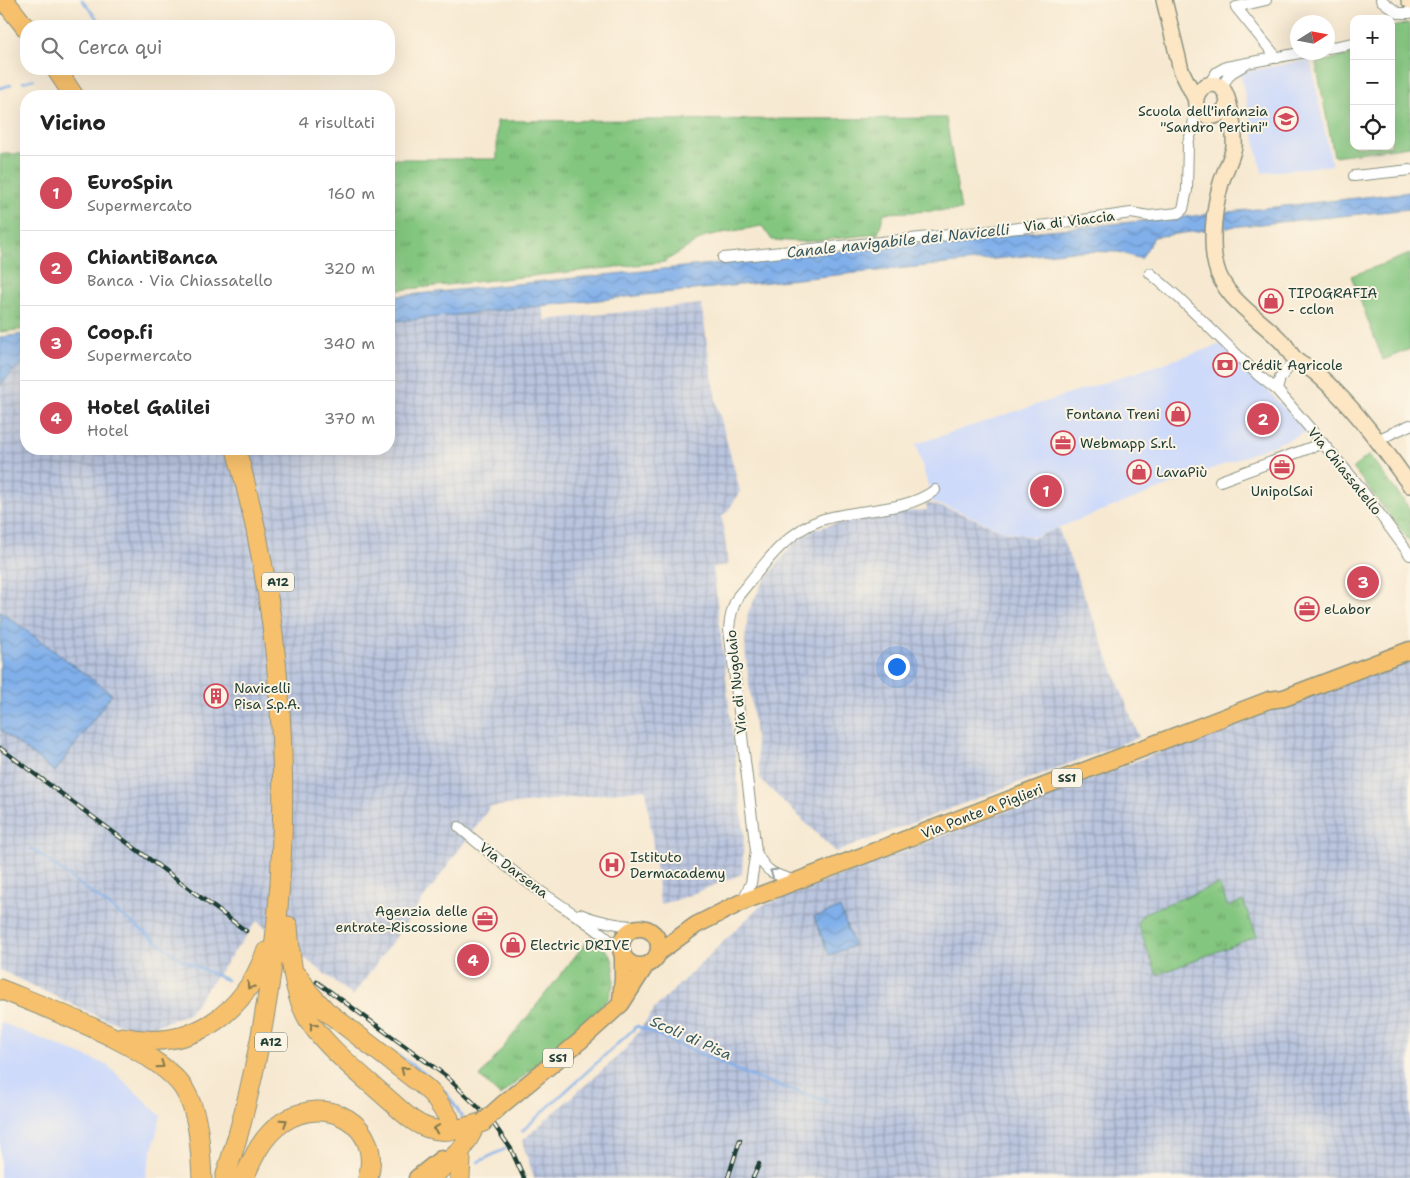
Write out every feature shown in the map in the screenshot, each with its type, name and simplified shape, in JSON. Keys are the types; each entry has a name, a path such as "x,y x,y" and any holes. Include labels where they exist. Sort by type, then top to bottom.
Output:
{"highway":[{"path":"4,0 20,20"},
{"path":"19,0 34,20"},
{"path":"60,75 70,90"},
{"path":"75,75 85,90"},
{"name":"A12","path":"238,455 263,563 280,701 283,784 280,864 282,925"},
{"name":"A12","path":"243,1155 265,1078 282,925 292,868 295,794 294,741 285,630 275,559 251,455"},
{"path":"282,925 294,967 301,1004 318,1034 366,1080 412,1119 428,1128 442,1131 478,1127"},
{"path":"103,1033 140,1040 168,1040 187,1035 212,1024 231,1008 251,985 282,925"},
{"path":"294,967 309,993 326,1011 426,1088 449,1118"},
{"path":"0,989 103,1033 157,1062 176,1078 184,1089 193,1109 198,1129 202,1178"},
{"path":"225,1178 243,1155 284,1122 304,1113 326,1110 344,1117 364,1135 370,1155 368,1178"},
{"path":"431,1178 462,1149 478,1127"},
{"path":"238,1178 243,1155"},
{"path":"243,1155 244,1178"}],"main road":[{"name":"Via Ponte a Piglieri","path":"659,952 696,925 742,902 1269,700 1281,692 1410,641"},
{"name":"Via Ponte a Piglieri","path":"1269,700 1284,698 1410,650"},
{"name":"Via Ponte a Piglieri","path":"645,929 675,929 696,925"},
{"path":"645,929 658,939 659,952"},
{"name":"SS1","path":"612,1012 619,1004 623,990 623,954 621,945 624,936 631,930 645,929"},
{"name":"SS1","path":"417,1178 612,1012 624,1000 646,965 654,960 659,952"},
{"path":"623,954 632,964 646,965"}],"street":[{"path":"1164,0 1182,72 1201,113 1223,124 1234,135"},
{"path":"1233,3 1266,0"},
{"path":"1380,0 1398,13 1410,14"},
{"path":"1233,3 1278,58"},
{"path":"1335,47 1350,44"},
{"path":"1196,103 1197,93 1220,70 1290,55"},
{"path":"1193,128 1224,111 1227,92 1234,71 1246,64"},
{"path":"1220,70 1227,92 1234,135 1232,153 1220,186 1213,247 1216,265 1225,286 1234,298 1282,340 1295,360 1317,374 1353,410 1410,485"},
{"path":"1182,72 1192,79 1207,85 1219,85 1227,92"},
{"name":"Via di Viaccia","path":"723,258 1048,225 1131,214 1149,216 1178,213 1183,209 1187,190 1188,143 1193,128 1196,103"},
{"path":"1354,176 1410,170"},
{"name":"Via Chiassatello","path":"1150,273 1179,298 1258,375 1277,390 1356,482 1410,555"},
{"path":"1277,390 1280,378 1295,360"},
{"path":"1377,440 1410,425"},
{"path":"1220,480 1323,443"},
{"name":"Via di Nugolaio","path":"742,902 751,883 756,851 729,629 733,604 781,547 794,535 811,525 833,517 907,503 924,497 935,490"},
{"name":"Via Darsena","path":"459,827 550,898 570,910 614,944 623,954"},
{"name":"Via di Nugolaio","path":"756,851 765,867 772,872 798,881"},
{"name":"Via Darsena","path":"570,910 590,918 645,929"}],"shaded area":[{"name":"Scuola dell'infanzia \"Sandro Pertini\"","path":"1310,60 1332,165 1262,173 1240,73"},
{"path":"701,304 716,401 740,491 728,511 722,516 728,565 713,567 744,834 742,874 677,900 660,904 646,789 490,807 353,996 257,921 188,1014 141,1031 99,1017 0,970 0,730 55,771 111,694 0,611 0,386 11,372 20,366 20,455 395,455 395,321 542,306 545,320"},
{"path":"1222,344 1308,432 1034,537 1005,531 954,509 933,503 916,444"},
{"path":"926,503 953,510 1006,532 1034,538 1058,528 1139,737 836,852 760,779 746,657 745,641 748,612 761,586 793,543 815,529 883,513 927,510"},
{"path":"1410,657 1410,1178 534,1178 522,1141 626,1049 657,1006 759,907 1278,706"},
{"path":"0,1022 107,1065 161,1116 145,1178 0,1178"}],"green space":[{"path":"1410,23 1410,146 1395,148 1395,60 1395,26"},
{"path":"1350,55 1350,150 1380,150 1334,156 1316,63"},
{"path":"946,118 961,210 884,213 878,234 803,242 772,240 762,226 706,236 664,262 395,290 395,159 497,159 497,121"},
{"path":"0,154 20,154 20,330 0,332"},
{"path":"1410,254 1410,349 1383,360 1351,276"},
{"path":"1369,455 1410,509 1410,542 1353,468"},
{"path":"1219,884 1228,907 1243,901 1257,936 1157,975 1137,923 1144,913"},
{"path":"591,936 611,955 614,967 614,983 608,999 583,1026 500,1096 480,1077"}],"water":[{"path":"1410,192 1410,209 1220,228 1154,237 1141,259 1119,252 1074,251 395,321 395,296 1194,216"},
{"path":"20,335 20,366 0,386 0,337"},
{"path":"0,611 112,694 55,772 0,730"},
{"path":"840,908 854,946 829,955 814,917"}],"waterway":[{"path":"82,0 98,20"},
{"path":"23,82 34,79"},
{"path":"0,88 11,85"},
{"path":"31,848 182,960 227,980"},
{"name":"Scoli di Pisa","path":"522,1131 637,1026 753,1077 827,1101"},
{"path":"397,1054 442,1089 462,1118"},
{"name":"Scoli di Pisa","path":"478,1162 505,1149"}],"railway":[{"path":"0,748 246,931"},
{"path":"317,982 446,1076 483,1112"},
{"path":"493,1123 511,1149 524,1178"},
{"path":"728,1178 740,1140"},
{"path":"753,1178 759,1164"}],"place":[{"name":"Scuola dell'infanzia \"Sandro Pertini\"","path":"1286,119"},
{"name":"TIPOGRAFIA - cclon","path":"1271,301"},
{"name":"Crédit Agricole","path":"1225,365"},
{"name":"Fontana Treni","path":"1178,414"},
{"name":"ChiantiBanca","path":"1263,419"},
{"name":"Webmapp S.r.l.","path":"1063,443"},
{"name":"UnipolSai","path":"1282,467"},
{"name":"LavaPiù","path":"1139,472"},
{"name":"EuroSpin","path":"1046,491"},
{"name":"Coop.fi","path":"1363,582"},
{"name":"eLabor","path":"1307,609"},
{"name":"Navicelli Pisa S.p.A.","path":"216,696"},
{"name":"Istituto Dermacademy","path":"612,865"},
{"name":"Agenzia delle entrate-Riscossione","path":"485,919"},
{"name":"Electric DRIVE","path":"513,945"},
{"name":"Hotel Galilei","path":"473,960"}],"water label":[{"name":"Canale navigabile dei Navicelli","path":"898,241"}]}
